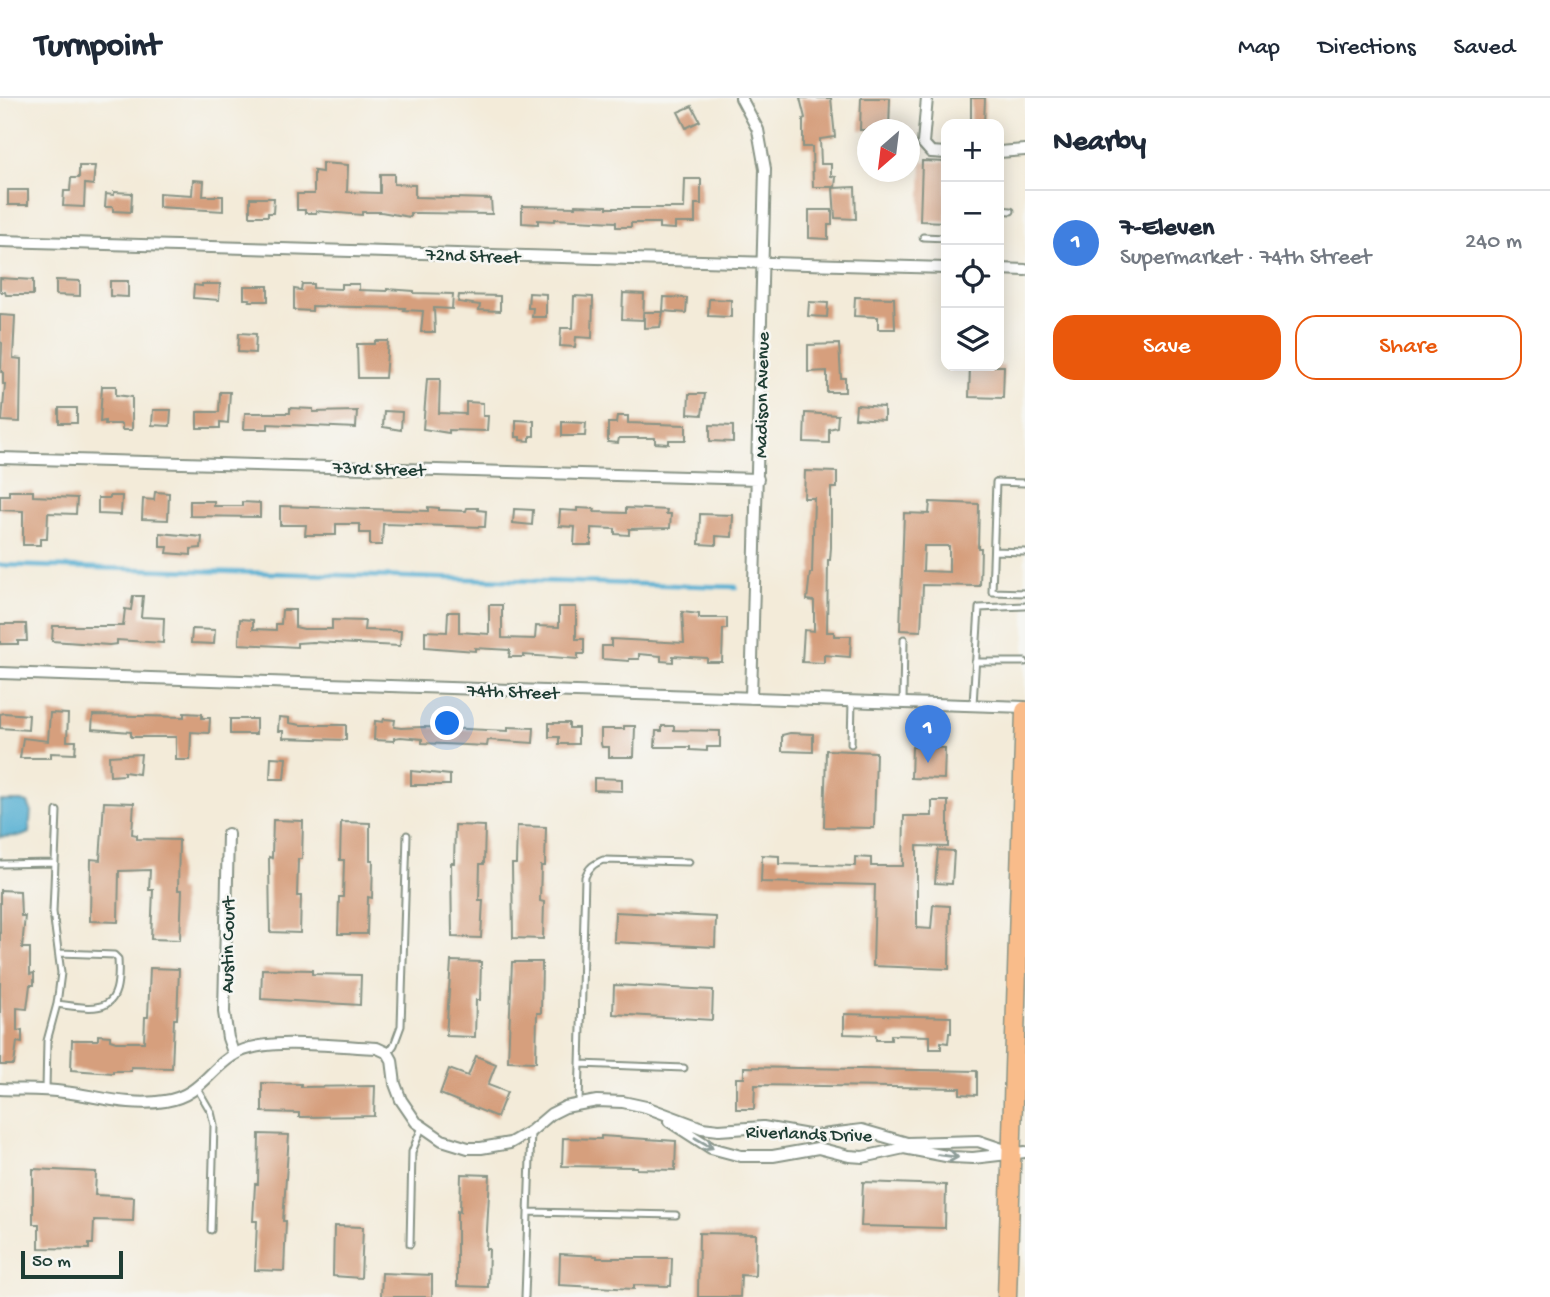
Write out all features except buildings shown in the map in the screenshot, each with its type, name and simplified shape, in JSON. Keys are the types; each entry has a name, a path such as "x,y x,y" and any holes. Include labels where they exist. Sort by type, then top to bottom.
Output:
{"main road":[{"path":"1007,1297 1018,1152 1025,709"}],"street":[{"name":"Madison Avenue","path":"741,98 758,130 764,156 751,698"},
{"path":"927,98 923,144 931,152 941,153"},
{"path":"1004,152 1025,150"},
{"name":"72nd Street","path":"0,241 941,268"},
{"path":"1004,269 1025,270"},
{"name":"73rd Street","path":"0,458 758,479"},
{"name":"74th Street","path":"0,673 973,704 1025,709"},
{"name":"Austin Court","path":"228,834 224,1013 234,1055"},
{"path":"0,1089 46,1090 144,1103 173,1099 197,1088 234,1055 256,1046 377,1048 388,1053"},
{"name":"Riverlands Drive","path":"388,1053 401,1100 422,1127 442,1140 459,1146 481,1148 510,1143 531,1131 551,1114 579,1103 623,1101 702,1128 763,1126 814,1136 862,1130 907,1143 978,1142 1018,1152"},
{"name":"Riverlands Drive","path":"646,1107 711,1148 741,1156 773,1156 805,1148 863,1157 904,1148 951,1157 1018,1152"}],"lane":[{"path":"1004,210 1011,211"},
{"path":"923,237 941,238"},
{"path":"1025,483 996,482 992,592 1025,593"},
{"path":"994,551 1025,552"},
{"path":"973,704 979,608 1025,606"},
{"path":"904,639 904,702"},
{"path":"975,662 1025,662"},
{"path":"851,744 852,701"},
{"path":"46,1090 47,1041 57,1004 61,973 54,921 57,811"},
{"path":"388,1053 399,1036 401,1026 407,835"},
{"path":"579,1103 585,877 589,869 603,860 689,862"},
{"path":"0,864 54,863"},
{"path":"57,1004 90,1007 104,1005 112,1001 118,988 118,958 114,955 60,953"},
{"path":"580,1063 684,1068"},
{"path":"197,1088 211,1112 214,1125 211,1230"},
{"path":"410,1244 412,1152 422,1127"},
{"path":"525,1297 531,1131"},
{"path":"528,1212 676,1215"}],"water":[{"path":"0,801 28,803 31,810 29,833 0,837"}],"waterway":[{"path":"0,565 736,587"}],"place":[{"name":"7-Eleven","path":"928,763"}]}
